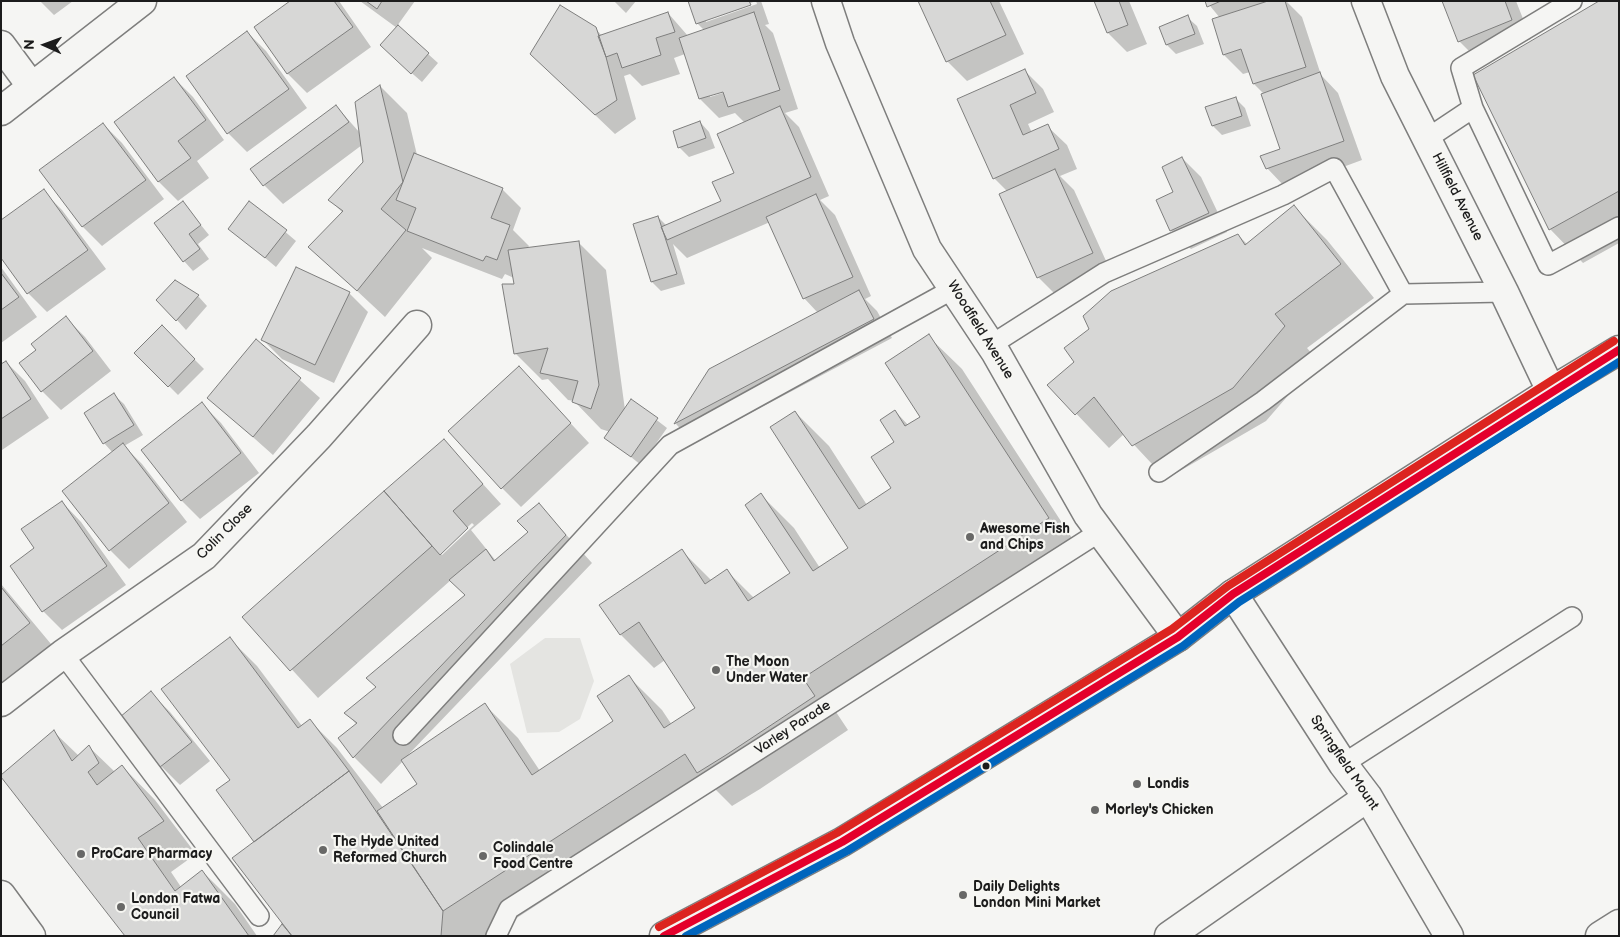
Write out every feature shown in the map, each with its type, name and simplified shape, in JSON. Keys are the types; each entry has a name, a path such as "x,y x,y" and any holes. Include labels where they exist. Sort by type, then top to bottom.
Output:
{"street":[{"path":"1,111 142,1"},
{"name":"Woodfield Avenue","path":"826,1 840,43 928,249 991,345 1088,515 1178,637"},
{"name":"Hillfield Avenue","path":"1366,1 1394,76 1428,138 1551,391"},
{"path":"1,45 32,87"},
{"name":"Colin Close","path":"1,702 63,654 204,556 319,436 417,325"},
{"path":"664,936 842,842 1178,637 1233,594 1551,391 1619,350"},
{"name":"Springfield Mount","path":"1233,594 1343,764 1368,797 1448,936"},
{"path":"1169,936 1368,797"},
{"path":"1,895 17,929"},
{"path":"1600,936 1619,924"}],"lane":[{"path":"1572,1 1461,68 1473,108 1548,265 1619,227"},
{"path":"1428,138 1473,108"},
{"path":"991,345 1104,272 1283,195 1334,168 1403,294"},
{"path":"403,735 670,445 954,288"},
{"path":"1159,472 1263,401 1403,294 1504,292"},
{"name":"Varley Parade","path":"496,936 509,909 1101,531"},
{"path":"1343,764 1572,617"},
{"path":"63,654 259,916"}],"shaded area":[{"path":"545,638 580,638 594,681 580,719 559,732 527,733 510,664"}],"building":[{"path":"290,1 334,1 353,27 287,74 254,27"},
{"path":"366,1 382,1 377,9"},
{"path":"688,1 749,1 751,5 696,24"},
{"path":"918,1 990,1 1006,35 946,62"},
{"path":"1094,1 1119,1 1128,25 1107,33"},
{"path":"1205,1 1221,1 1207,7"},
{"path":"1268,1 1285,1 1306,67 1253,84 1241,49 1223,55 1212,19"},
{"path":"1442,1 1505,1 1512,20 1458,42"},
{"path":"1599,1 1619,1 1619,191 1549,230 1473,75"},
{"path":"560,5 596,27 606,57 617,100 595,115 530,54"},
{"path":"668,12 675,32 656,38 661,55 622,68 617,53 606,57 598,36"},
{"path":"754,12 780,90 728,107 723,92 699,99 679,38"},
{"path":"1188,15 1195,34 1166,45 1159,27"},
{"path":"398,25 429,53 411,74 380,45"},
{"path":"247,31 289,89 227,134 186,76"},
{"path":"1025,69 1036,93 1010,105 1023,135 1048,124 1059,149 993,179 957,99"},
{"path":"1320,72 1344,141 1266,169 1260,156 1280,149 1261,94"},
{"path":"174,77 206,120 178,141 191,158 158,182 114,122"},
{"path":"380,85 403,182 381,209 406,230 357,291 308,247 343,211 328,200 363,162 355,102"},
{"path":"1236,97 1242,116 1212,126 1205,107"},
{"path":"336,105 349,122 263,186 250,169"},
{"path":"780,106 811,177 667,240 661,227 721,201 712,182 734,173 717,134"},
{"path":"700,121 706,138 678,148 673,131"},
{"path":"103,123 146,180 82,227 39,170"},
{"path":"414,153 503,188 491,218 510,225 497,260 486,256 483,261 407,231 416,208 396,200"},
{"path":"1182,157 1209,213 1170,231 1156,200 1173,192 1162,167"},
{"path":"1055,169 1093,253 1037,278 999,194"},
{"path":"44,189 88,250 27,294 1,258 1,220"},
{"path":"816,194 853,277 803,299 766,217"},
{"path":"183,201 201,225 189,234 200,249 183,262 154,223"},
{"path":"249,201 287,230 265,258 228,229"},
{"path":"1294,205 1341,264 1275,314 1285,326 1233,388 1132,446 1094,397 1075,415 1047,385 1074,362 1064,348 1089,329 1083,316 1111,291 1238,234 1245,245"},
{"path":"658,216 677,274 651,282 633,224"},
{"path":"579,241 599,385 591,409 572,402 578,381 540,373 548,348 514,354 502,284 514,284 508,250"},
{"path":"296,267 350,292 315,365 261,340"},
{"path":"1,273 19,297 1,310"},
{"path":"175,280 199,295 176,321 156,300"},
{"path":"859,290 874,319 674,424 709,369"},
{"path":"66,316 93,351 41,392 19,363 36,350 31,344"},
{"path":"162,325 195,359 168,387 134,353"},
{"path":"929,334 1049,518 803,678 815,696 726,755 697,773 685,754 443,911 377,811 417,784 401,760 485,703 532,775 613,721 597,696 629,675 664,728 695,708 639,622 620,635 599,605 682,549 705,584 727,569 748,601 790,573 745,505 761,493 813,571 848,548 770,427 795,411 859,509 891,488 871,457 894,442 880,420 895,410 905,426 920,417 885,363"},
{"path":"256,339 301,378 253,437 207,398"},
{"path":"6,361 31,399 1,419 1,364"},
{"path":"519,366 571,423 501,489 448,431"},
{"path":"114,393 134,425 103,444 84,413"},
{"path":"631,399 658,418 631,457 604,438"},
{"path":"202,402 241,453 181,501 141,450"},
{"path":"444,439 483,484 453,511 468,528 440,555 384,491"},
{"path":"123,443 169,503 109,551 62,491"},
{"path":"384,491 432,546 290,671 242,617"},
{"path":"62,501 107,566 42,612 10,566 34,548 21,529"},
{"path":"539,503 566,535 353,758 338,738 357,723 344,713 376,687 366,678 465,595 449,580 486,549 494,561 528,532 517,521"},
{"path":"1,587 30,623 1,646"},
{"path":"230,637 298,728 310,719 349,771 254,842 216,790 230,780 161,689"},
{"path":"151,691 192,742 160,767 120,717"},
{"path":"54,730 72,761 89,745 99,763 88,772 97,785 122,765 164,821 138,838 175,891 202,870 249,936 125,936 1,777"},
{"name":"The Hyde United Reformed Church","path":"349,771 443,911 441,936 292,936 232,858"},
{"path":"282,924 292,936 273,936"}],"transit line":[{"path":"659,927 837,833 1172,629 1228,586 1614,341"},
{"path":"664,936 842,842 1178,637 1233,594 1619,350"},
{"path":"686,936 847,851 1183,646 1239,602 1619,362"}],"place":[{"name":"Awesome Fish and Chips","path":"970,537"},
{"name":"The Moon Under Water","path":"716,670"},
{"name":"Londis","path":"1137,784"},
{"name":"Morley's Chicken","path":"1095,810"},
{"name":"The Hyde United Reformed Church","path":"323,850"},
{"name":"ProCare Pharmacy","path":"81,854"},
{"name":"Colindale Food Centre","path":"483,856"},
{"name":"Daily Delights London Mini Market","path":"963,895"},
{"name":"London Fatwa Council","path":"121,907"}]}
